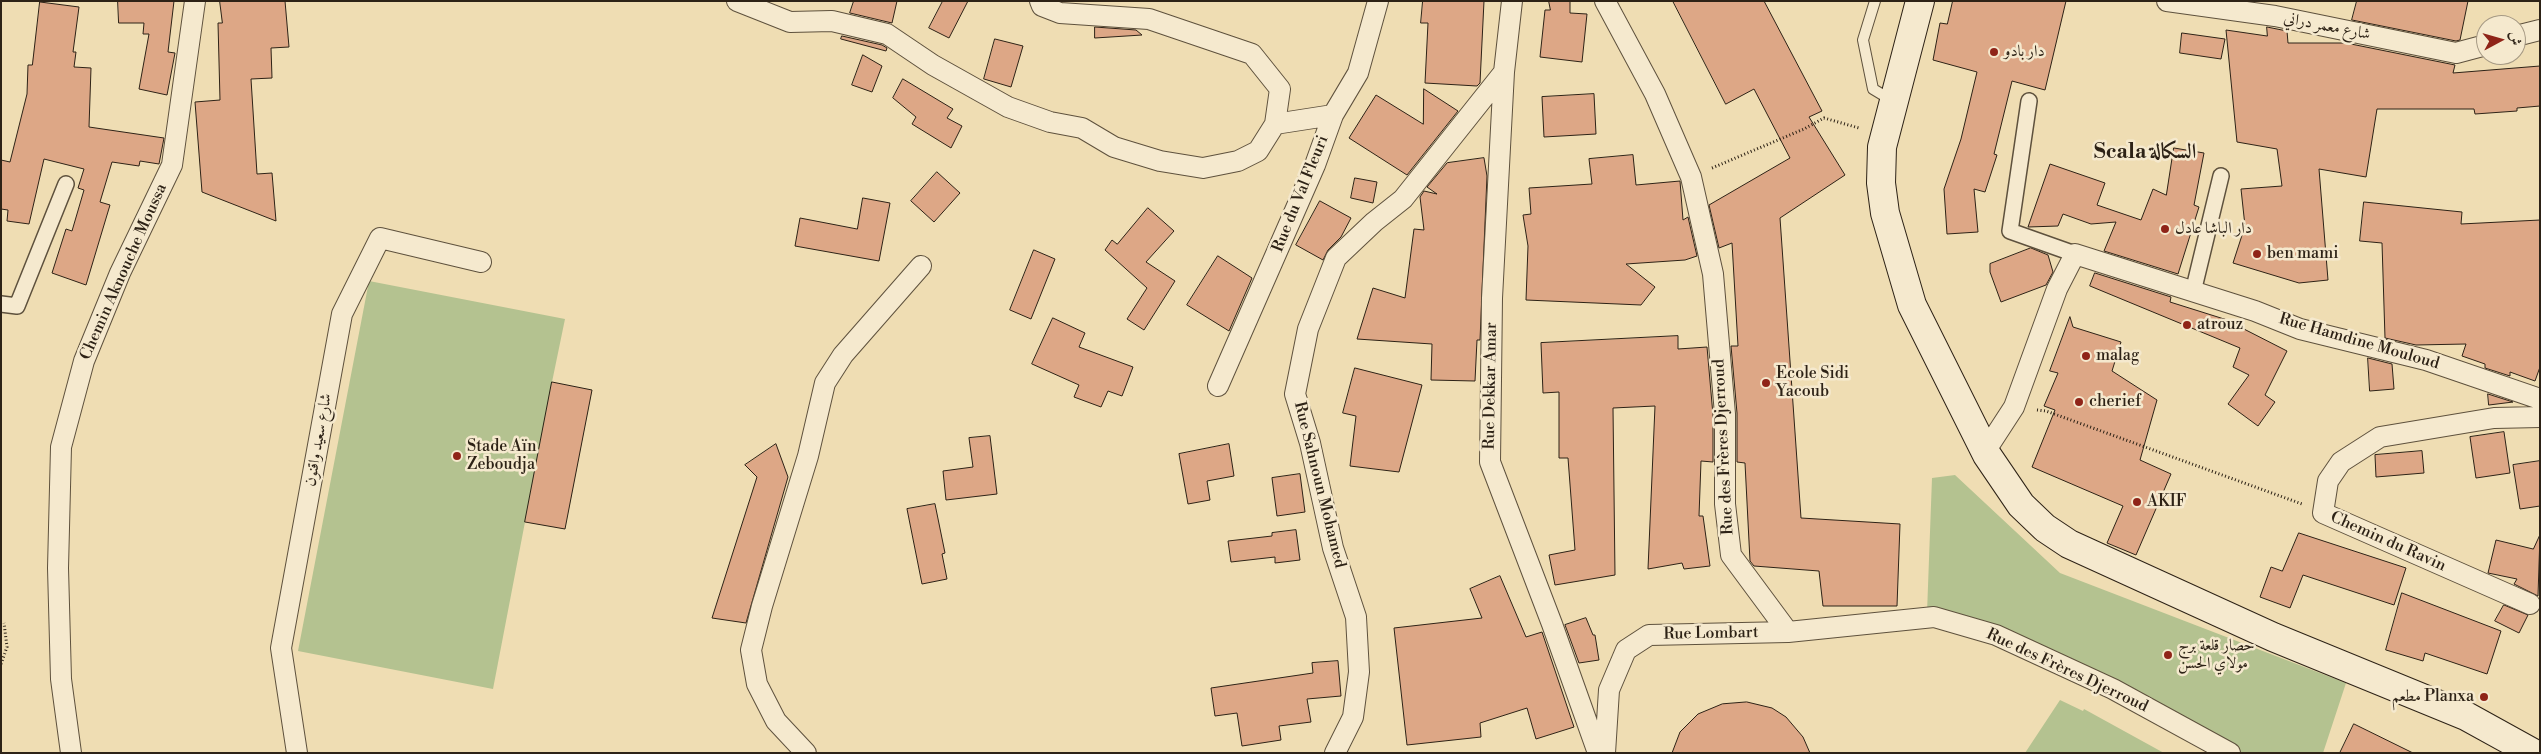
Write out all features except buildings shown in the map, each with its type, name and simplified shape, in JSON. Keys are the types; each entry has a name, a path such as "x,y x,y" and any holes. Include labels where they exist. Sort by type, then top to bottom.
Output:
{"main road":[{"path":"1920,1 1885,136 1881,183 1885,213 1912,305 1987,456 2021,505 2045,528 2069,544 2273,637 2466,716 2533,753"}],"street":[{"name":"Chemin Aknouche Moussa","path":"71,753 61,678 58,568 61,447 84,361 120,273 172,165 195,1"},
{"path":"737,1 790,22 832,21 887,34 933,66 1008,107 1050,122 1082,128 1114,147 1160,161 1203,168 1238,161 1258,151 1274,124 1280,89 1252,54 1148,19 1060,13 1042,6 1040,1"},
{"name":"Rue du Val Fleuri","path":"1218,386 1287,229 1333,115 1358,73 1378,1"},
{"name":"Rue Dekkar Amar","path":"1512,1 1504,72 1492,298 1490,462 1552,624 1598,753"},
{"name":"Rue des Frères Djerroud","path":"1605,1 1655,94 1691,177 1713,274 1725,414 1725,504 1731,554 1788,632 1934,618 1996,635 2112,689 2230,753"},
{"name":"شارع معمر دراني","path":"2167,1 2275,16 2456,53 2476,47"},
{"path":"2526,34 2540,30"},
{"name":"Rue Sahnoun Mohamed","path":"1335,753 1353,717 1359,672 1356,617 1333,548 1310,443 1296,394 1308,329 1336,258 1374,222 1403,199 1504,72"},
{"path":"1987,456 1988,447 2014,407 2057,290 2075,254 2010,231 2029,101"},
{"path":"1274,124 1333,115"},
{"path":"2193,292 2221,176"},
{"path":"1,304 17,306 66,184"},
{"name":"شارع سعيد واقنون","path":"297,753 281,648 342,314 380,238 481,262"},
{"name":"Rue Hamdine Mouloud","path":"2075,254 2255,311 2300,329 2426,360 2540,399"},
{"path":"806,753 776,721 757,684 751,650 762,606 808,456 825,383 843,356 921,266"},
{"name":"Chemin du Ravin","path":"2530,604 2323,513 2328,481 2341,462 2380,437 2494,418 2540,417"},
{"name":"Rue Lombart","path":"1605,753 1609,690 1626,650 1650,635 1788,632"}],"lane":[{"path":"1875,1 1863,40 1873,89 1894,101"}],"path":[{"path":"1691,177 1804,129 1824,118 1885,136"},
{"path":"2014,407 2046,411 2289,498 2323,513"},
{"path":"1,664 7,647 4,622"}],"green space":[{"name":"Stade Aïn Zeboudja","path":"369,281 565,319 552,382 592,390 565,529 525,522 493,689 298,651"},
{"path":"1955,475 2060,573 2346,683 2323,753 2235,753 1927,613 1932,478"},
{"path":"2060,700 2083,711 2084,709 2164,753 2025,753"}],"place":[{"name":"دار بادو","path":"1994,52"},
{"name":"دار الباشا عادل","path":"2165,229"},
{"name":"ben mami","path":"2257,254"},
{"name":"atrouz","path":"2187,325"},
{"name":"malag","path":"2086,356"},
{"name":"Ecole Sidi Yacoub","path":"1766,383"},
{"name":"cherief","path":"2079,402"},
{"name":"Stade Aïn Zeboudja","path":"457,456"},
{"name":"AKIF","path":"2137,502"},
{"name":"حصار قلعة برج مولاي الحسن","path":"2168,655"},
{"name":"مطعم Planxa","path":"2484,697"}],"district":[{"name":"Scala السكالة","path":"2145,153"}]}
